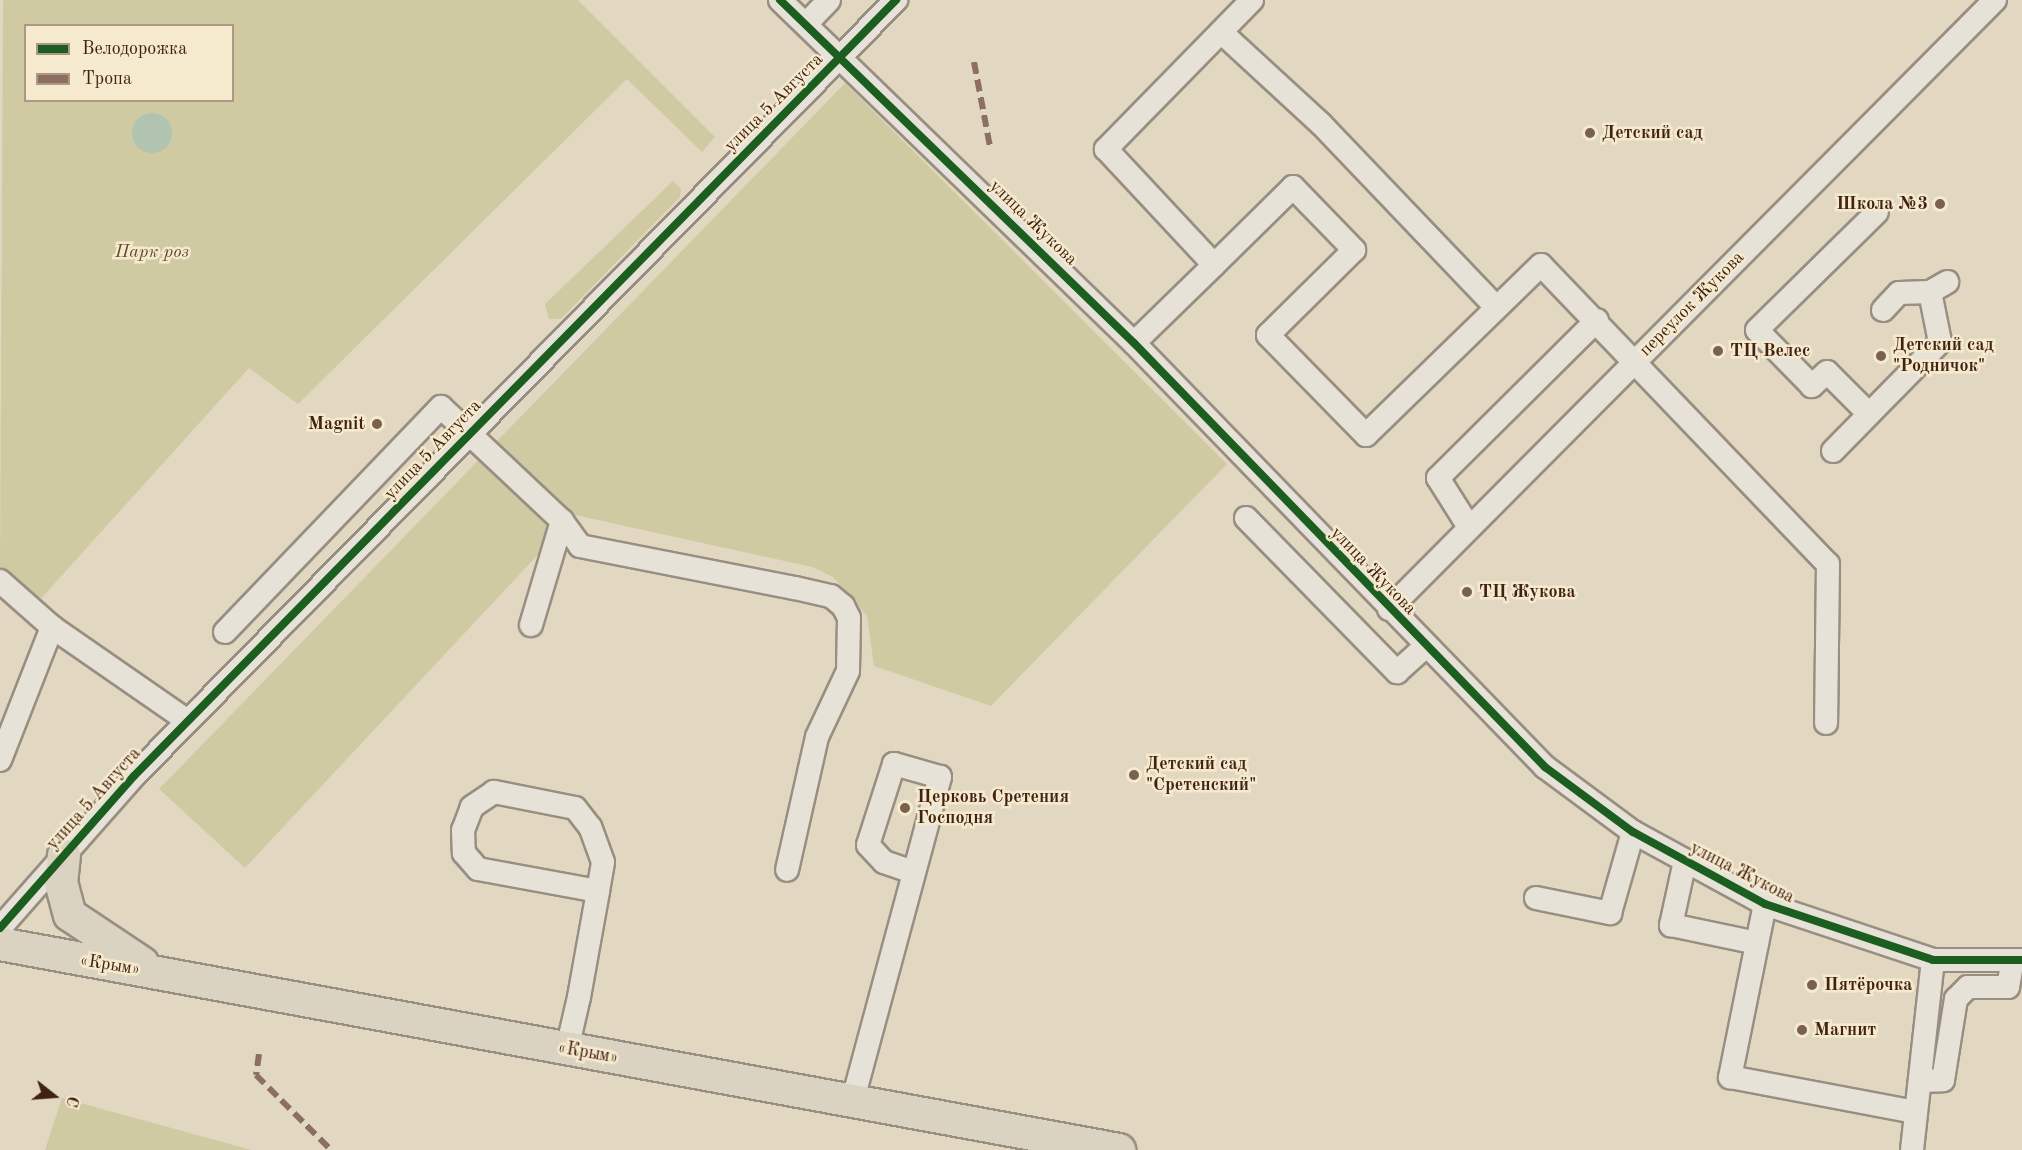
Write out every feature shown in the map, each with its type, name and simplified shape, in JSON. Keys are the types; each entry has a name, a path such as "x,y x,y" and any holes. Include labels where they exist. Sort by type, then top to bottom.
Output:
{"highway":[{"path":"64,855 60,882 70,915 159,973"},
{"name":"«Крым»","path":"0,944 122,975 1069,1150"},
{"name":"«Крым»","path":"58,957 159,973 852,1103 1119,1150"}],"street":[{"name":"улица Жукова","path":"780,0 841,56 1134,343 1425,647 1545,767 1633,832 1765,904 1934,960 2018,960"},
{"path":"806,24 829,0"},
{"name":"улица 5 Августа","path":"0,928 188,721 896,0"},
{"path":"1214,265 1106,149 1252,0"},
{"name":"переулок Жукова","path":"1389,609 1995,0"},
{"path":"1221,32 1321,124 1496,308"},
{"path":"1134,343 1293,187 1354,250 1268,335 1366,435 1541,265 1637,359 1828,564 1826,723"},
{"path":"1869,414 1827,372 1812,386 1758,330 1877,212"},
{"path":"1833,451 1940,342 1938,287 1899,293 1883,310"},
{"path":"1469,527 1438,478 1597,321"},
{"path":"225,632 296,554 441,407 562,521 580,546 831,596 843,606 849,618 848,671 817,737 787,870"},
{"path":"368,482 396,508"},
{"path":"1246,518 1397,672 1425,647"},
{"path":"531,625 562,521"},
{"path":"296,554 325,581"},
{"path":"0,581 52,627 188,721"},
{"path":"0,760 52,627"},
{"path":"852,1103 940,777 894,764 868,845 884,862 913,872"},
{"path":"567,1049 598,891 603,862 590,827 575,808 494,792 472,807 463,830 464,853 478,869 598,891"},
{"path":"1536,898 1610,913 1633,832"},
{"path":"1684,861 1671,925 1757,943"},
{"path":"1765,904 1730,1077 1916,1112"},
{"path":"1912,1150 1934,960"},
{"path":"1920,1081 1943,1080 1956,999 1968,987 2008,987 2018,960"}],"green space":[{"name":"Парк роз","path":"3,0 578,0 715,137 702,152 627,79 298,404 249,368 37,603 0,568"},
{"path":"845,83 1227,464 991,706 874,666 867,616 833,577 812,567 575,515 245,868 159,789"},
{"path":"673,181 681,189 680,197 561,319 549,319 545,304"},
{"path":"62,1098 252,1150 45,1150"}],"shaded area":[{"path":"152,113 160,114 166,119 171,125 171,141 166,147 160,152 152,153 144,152 138,147 133,141 132,133 133,125 138,119 144,114"}],"marked path":[{"path":"974,62 990,147"},
{"path":"259,1054 256,1075 331,1150"}],"cycle path":[{"path":"780,0 1134,343 1545,767 1633,832 1765,904 1933,960 2022,960"},
{"path":"0,928 134,776 896,0"}],"place":[{"name":"Детский сад","path":"1590,133"},
{"name":"Школа №3","path":"1940,204"},
{"name":"ТЦ Велес","path":"1718,351"},
{"name":"Детский сад \"Родничок\"","path":"1881,356"},
{"name":"Magnit","path":"377,424"},
{"name":"ТЦ Жукова","path":"1467,592"},
{"name":"Детский сад \"Сретенский\"","path":"1134,775"},
{"name":"Церковь Сретения Господня","path":"905,808"},
{"name":"Пятёрочка","path":"1812,985"},
{"name":"Магнит","path":"1802,1030"}]}
